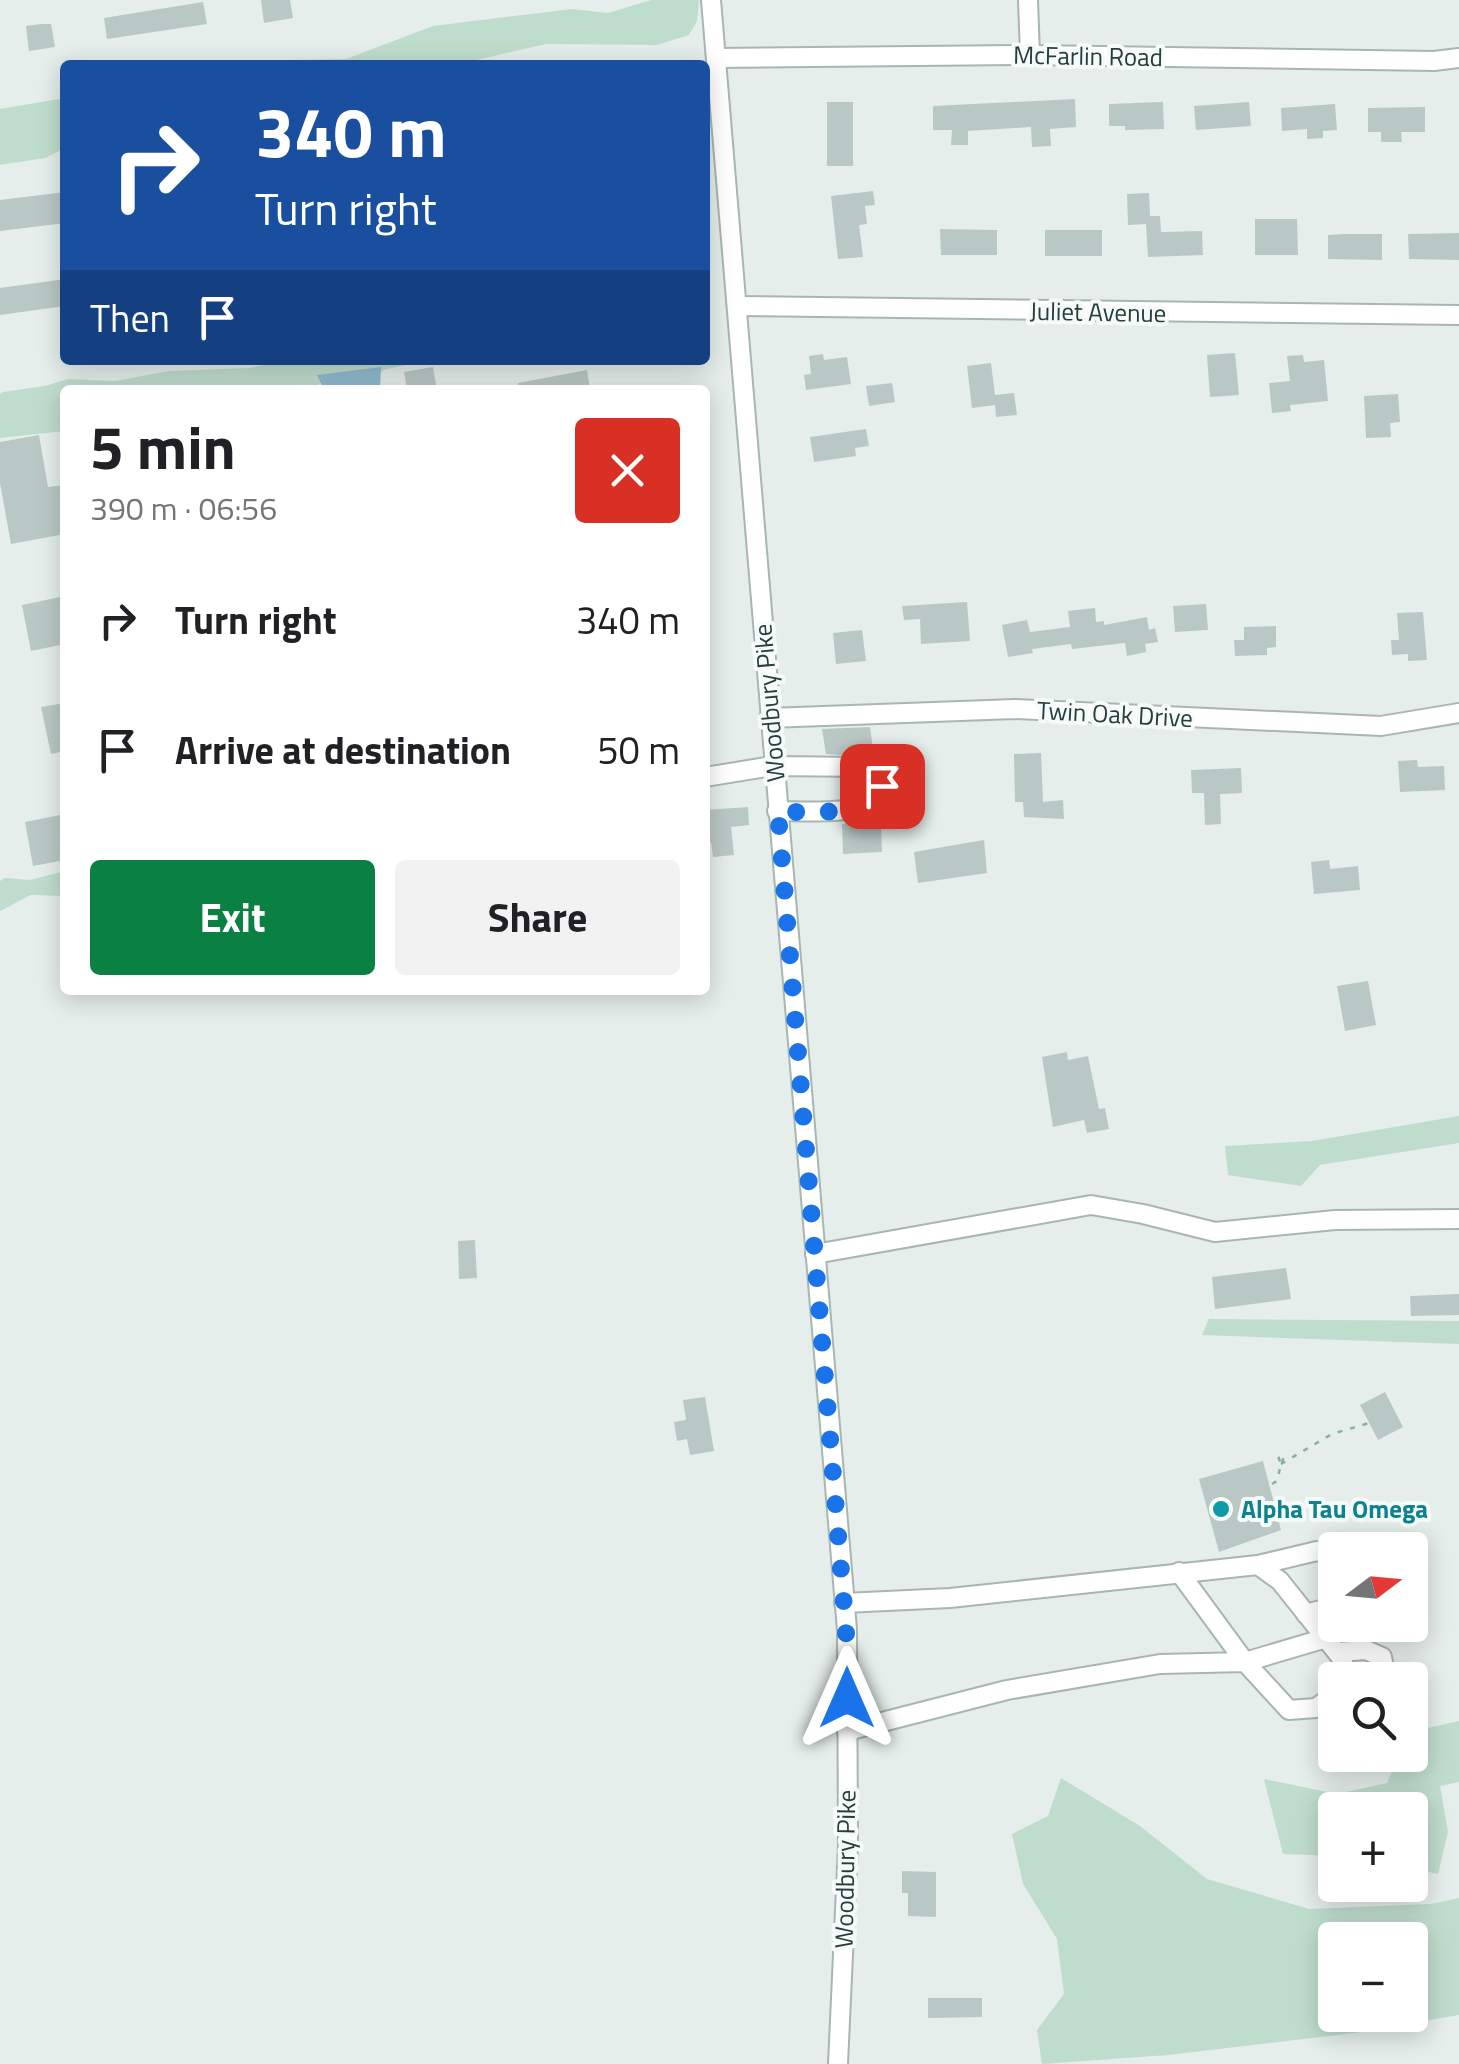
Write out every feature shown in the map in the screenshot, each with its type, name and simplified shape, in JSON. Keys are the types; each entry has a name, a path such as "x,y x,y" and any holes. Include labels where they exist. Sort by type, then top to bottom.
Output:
{"street":[{"name":"Woodbury Pike","path":"711,0 844,1603 848,1845 838,2064"},
{"path":"1028,0 1030,54"},
{"name":"McFarlin Road","path":"716,58 1030,54 1434,61 1459,58"},
{"name":"Juliet Avenue","path":"737,306 1459,315"},
{"name":"Twin Oak Drive","path":"770,718 1015,709 1381,726 1459,713"},
{"path":"710,776 774,766 865,767 874,770 882,786 877,800 867,806 778,812"},
{"path":"815,1254 1091,1205 1214,1232 1335,1220 1459,1219"},
{"path":"844,1603 950,1598 1258,1565 1318,1552"},
{"path":"1258,1565 1280,1581 1343,1662"},
{"path":"1179,1572 1245,1662 1289,1710 1318,1707"},
{"path":"1306,1614 1318,1611"},
{"path":"847,1731 1007,1690 1160,1664 1245,1662 1332,1646 1366,1650 1382,1657 1383,1662"}],"path":[{"path":"1281,1464 1332,1434 1369,1423"},
{"path":"1272,1484 1277,1481 1285,1452"},
{"path":"1278,1456 1281,1464"}],"green space":[{"path":"651,0 699,0 697,21 689,35 657,45 546,44 477,60 292,60 346,59 433,26 572,9 608,13"},
{"path":"60,99 60,150 45,158 0,165 0,109"},
{"path":"406,365 368,377 326,378 318,385 60,385 60,432 0,438 3,392 68,379 116,381 168,371"},
{"path":"60,872 60,896 31,895 0,911 0,881 30,880"},
{"path":"1459,1116 1459,1143 1320,1165 1301,1186 1228,1175 1225,1146 1312,1141"},
{"path":"1209,1319 1459,1321 1459,1344 1202,1335"},
{"path":"1459,1721 1459,1782 1440,1786 1448,1832 1438,1874 1428,1872 1428,1792 1346,1792 1387,1783 1392,1772 1428,1772 1428,1728"},
{"path":"1061,1778 1140,1826 1207,1879 1309,1909 1431,1904 1459,1898 1459,2015 1428,2020 1428,1922 1318,1922 1318,2032 1360,2032 1168,2055 1042,2064 1037,2030 1064,1994 1057,1939 1023,1884 1012,1834 1048,1816"},
{"path":"1264,1779 1327,1792 1318,1792 1318,1855 1283,1854"}],"water":[{"path":"381,367 380,385 322,385 317,375"}],"building":[{"path":"261,0 290,0 293,18 264,23"},
{"path":"203,2 207,24 107,39 104,18"},
{"path":"51,24 55,47 29,51 26,26"},
{"path":"1075,99 1076,127 1050,129 1051,146 1032,147 1031,127 968,131 968,145 951,145 952,130 933,130 933,106"},
{"path":"827,102 853,102 853,166 827,166"},
{"path":"1163,102 1164,129 1125,130 1125,126 1109,126 1109,104"},
{"path":"1249,102 1251,126 1196,130 1194,106"},
{"path":"1335,104 1337,130 1323,131 1323,138 1307,139 1307,129 1282,131 1281,108"},
{"path":"1425,107 1425,132 1401,132 1402,142 1381,142 1381,132 1368,132 1368,108"},
{"path":"873,191 875,205 865,206 867,224 859,225 863,257 838,259 831,196"},
{"path":"60,193 60,224 0,231 0,200"},
{"path":"1149,193 1150,216 1160,216 1161,232 1202,231 1203,255 1148,257 1146,224 1128,225 1127,194"},
{"path":"1255,219 1297,219 1298,255 1255,255"},
{"path":"940,229 997,230 997,255 941,255"},
{"path":"1045,230 1102,230 1102,256 1045,256"},
{"path":"1459,233 1459,260 1409,259 1408,234"},
{"path":"1382,234 1382,260 1328,259 1328,235"},
{"path":"60,280 60,307 0,315 0,288"},
{"path":"1235,353 1239,395 1210,397 1207,355"},
{"path":"823,354 824,360 847,357 851,384 806,390 804,375 811,374 809,356"},
{"path":"1303,355 1304,362 1324,360 1328,401 1290,405 1291,411 1272,413 1269,383 1290,381 1287,356"},
{"path":"991,363 995,395 1014,393 1017,415 996,417 995,405 972,408 967,366"},
{"path":"433,367 436,385 406,385 404,372"},
{"path":"587,370 589,385 518,385"},
{"path":"892,383 895,402 869,406 866,386"},
{"path":"1398,394 1400,422 1390,423 1391,437 1366,438 1364,396"},
{"path":"866,429 869,446 855,448 856,456 814,462 810,437"},
{"path":"39,435 48,487 60,486 60,535 11,544 0,483 0,442"},
{"path":"60,597 60,645 31,651 22,605"},
{"path":"967,602 970,641 921,644 920,619 904,620 902,606"},
{"path":"1206,604 1208,630 1175,632 1173,606"},
{"path":"1095,608 1096,622 1104,621 1104,625 1147,617 1149,630 1155,628 1158,642 1145,644 1146,652 1127,656 1125,643 1072,649 1071,644 1008,657 1002,625 1027,620 1030,632 1070,627 1068,611"},
{"path":"1423,612 1427,660 1408,661 1408,654 1392,655 1391,640 1399,640 1397,613"},
{"path":"1276,626 1276,647 1267,648 1267,655 1235,656 1234,640 1244,640 1244,627"},
{"path":"862,630 866,661 836,664 833,633"},
{"path":"60,704 60,752 51,754 41,707"},
{"path":"870,727 874,757 826,754 822,729"},
{"path":"1041,753 1043,802 1063,800 1064,819 1024,817 1023,802 1015,802 1014,754"},
{"path":"1417,760 1418,767 1444,766 1445,790 1400,792 1398,761"},
{"path":"1241,768 1242,793 1220,794 1221,824 1205,825 1204,793 1192,793 1191,770"},
{"path":"748,807 749,825 731,827 734,855 713,857 710,810"},
{"path":"60,815 60,861 33,866 25,822"},
{"path":"881,823 882,852 843,854 842,824"},
{"path":"984,840 987,873 918,883 914,852"},
{"path":"1329,860 1330,869 1358,866 1360,890 1314,894 1311,862"},
{"path":"1368,981 1376,1025 1345,1031 1337,986"},
{"path":"1067,1052 1068,1060 1088,1056 1099,1109 1105,1108 1109,1129 1087,1133 1084,1120 1053,1127 1042,1057"},
{"path":"475,1240 477,1278 459,1279 458,1241"},
{"path":"1286,1268 1291,1299 1215,1309 1212,1277"},
{"path":"1459,1294 1459,1315 1411,1316 1410,1296"},
{"path":"1385,1392 1403,1427 1378,1440 1360,1405"},
{"path":"705,1397 714,1451 690,1455 687,1439 677,1441 674,1422 686,1420 683,1400"},
{"name":"Alpha Tau Omega","path":"1263,1461 1281,1530 1219,1552 1199,1479"},
{"path":"902,1871 936,1872 936,1917 908,1916 908,1893 902,1893"},
{"path":"928,1998 982,1998 982,2017 928,2018"}],"place":[{"name":"Alpha Tau Omega","path":"1221,1509"}],"route":[{"path":"847,1698 846,1630 778,812 867,806 877,800 882,786"}]}
